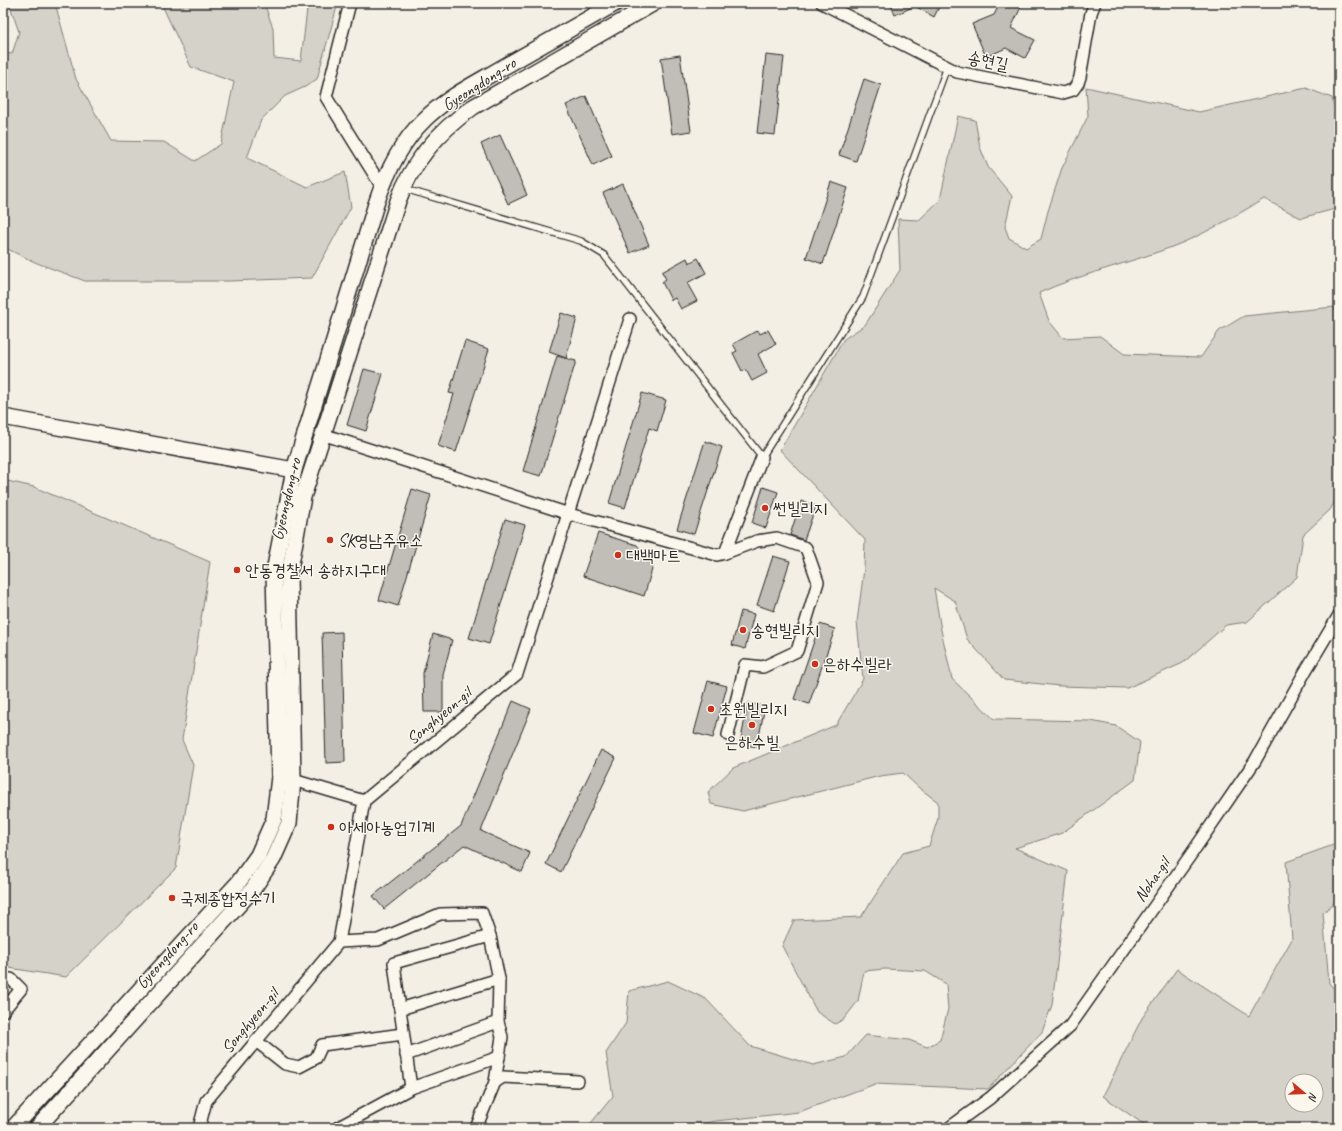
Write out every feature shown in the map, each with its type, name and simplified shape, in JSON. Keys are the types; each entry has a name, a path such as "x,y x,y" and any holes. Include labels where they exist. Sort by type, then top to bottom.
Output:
{"street":[{"path":"350,3 326,97 382,187"},
{"name":"Gyeongdong-ro","path":"13,1128 238,883 258,855 274,819 279,777 274,572 294,470 382,187 394,163 412,135 423,121 437,108 451,98 616,3"},
{"name":"Gyeongdong-ro","path":"37,1128 253,890 273,858 288,823 293,780 289,575 303,497 402,188 425,151 457,118 473,107 654,3"},
{"name":"송현길","path":"822,3 957,72 1063,92 1073,90 1078,83 1094,3"},
{"name":"Songhyeon-gil","path":"198,1128 206,1101 339,942 364,801 517,674 630,319"},
{"path":"3,417 294,470"},
{"path":"322,434 569,514 717,555 725,554 757,541 777,538 806,548 818,582 798,651 763,667 745,665 728,735"},
{"path":"725,554 762,457"},
{"name":"Noha-gil","path":"949,1128 990,1098 1070,1026 1255,761 1304,672 1339,615"},
{"path":"293,780 364,801"},
{"path":"339,942 378,940 440,914 482,913 490,936 499,979 498,1022 502,1037 495,1082 476,1128"},
{"path":"410,1088 394,963 490,936"},
{"path":"3,979 11,979 21,989 3,1011"},
{"path":"400,1009 499,979"},
{"path":"406,1055 498,1022"},
{"path":"256,1041 286,1064 299,1067 316,1058 322,1046 403,1034"},
{"path":"337,1128 410,1088 499,1057"},
{"path":"495,1082 503,1077 578,1081"}],"lane":[{"path":"402,188 581,241 604,255 762,457 863,297 947,67"}],"shaded area":[{"path":"9,3 55,3 76,79 111,141 164,142 195,161 221,144 234,82 191,67 161,3 264,3 273,28 274,58 301,61 309,3 338,3 317,79 305,87 285,96 261,120 247,158 307,187 345,172 351,207 312,278 229,281 85,281 37,263 3,247 3,53 12,54 19,32"},
{"path":"1086,87 1199,112 1306,88 1332,98 1339,126 1339,208 1301,218 1264,199 1193,238 1153,254 1071,280 1039,293 1049,321 1063,338 1100,336 1124,354 1201,357 1219,331 1244,316 1334,307 1339,320 1339,494 1330,510 1303,535 1297,577 1247,622 1226,625 1183,663 1127,688 1060,686 1004,680 967,639 955,601 934,588 941,630 952,679 994,719 1091,721 1116,726 1140,742 1135,780 1062,833 1015,848 1068,871 1052,1005 1042,1032 988,1089 875,1084 799,1112 716,1121 677,1128 587,1128 613,1096 606,1053 626,1023 629,991 668,981 706,999 750,1046 813,1065 846,1057 866,1035 909,1040 927,1047 940,1040 948,1009 946,984 925,971 885,969 864,971 858,1001 844,1019 835,1024 817,1012 782,946 794,920 861,917 903,853 929,846 938,818 938,802 918,787 903,773 880,776 743,811 711,804 708,792 733,768 836,725 863,679 857,622 864,569 865,540 780,450 844,339 865,325 900,270 898,219 919,220 940,200 958,116 975,120 980,147 988,167 1012,196 1005,227 1009,238 1026,248 1041,239 1048,211 1062,168 1088,116"},
{"path":"3,480 34,487 210,562 182,740 193,765 176,868 66,977 3,967"},
{"path":"1339,843 1339,898 1323,913 1329,983 1339,995 1339,1128 1149,1128 1103,1096 1142,1018 1177,969 1249,1016 1292,939 1286,862"}],"building":[{"path":"890,3 941,3 934,17 915,6 895,15"},
{"path":"1000,3 1023,3 1011,28 1035,40 1025,58 1006,48 986,57 972,24 994,15"},
{"path":"680,55 691,131 672,134 661,58"},
{"path":"766,55 784,57 775,135 757,133"},
{"path":"864,79 881,85 856,161 839,155"},
{"path":"586,96 612,156 593,165 566,105"},
{"path":"500,135 527,195 508,204 481,144"},
{"path":"831,182 848,188 823,264 806,258"},
{"path":"623,184 649,245 630,253 603,193"},
{"path":"687,258 689,263 698,258 706,273 687,283 697,301 681,309 675,298 671,300 662,282 666,279 662,272"},
{"path":"561,313 577,318 566,358 549,352"},
{"path":"758,330 760,334 768,330 776,344 758,354 767,373 752,381 746,370 742,371 733,353 737,351 733,344"},
{"path":"465,341 489,349 456,452 438,446 454,394 449,393"},
{"path":"557,356 576,361 541,476 523,471"},
{"path":"364,369 383,374 366,431 347,425"},
{"path":"642,393 666,400 657,431 649,428 625,508 609,503"},
{"path":"705,441 722,447 694,534 677,529"},
{"name":"썬빌리지","path":"763,487 778,492 766,528 752,523"},
{"path":"412,489 431,495 398,606 379,600"},
{"path":"801,501 816,506 804,540 790,535"},
{"path":"505,519 525,525 489,644 469,638"},
{"name":"대백마트","path":"598,533 637,545 653,566 644,596 583,576"},
{"path":"773,556 790,561 774,611 757,605"},
{"name":"송현빌리지","path":"741,611 754,614 745,649 732,645"},
{"name":"은하수빌라","path":"820,624 835,629 809,704 794,699"},
{"path":"342,632 345,762 326,763 322,633"},
{"path":"433,634 452,640 443,674 443,712 424,712 423,673"},
{"name":"초원빌리지","path":"708,681 727,686 713,738 694,733"},
{"path":"513,701 531,709 481,831 530,853 522,872 464,845 384,909 373,896 461,826"},
{"name":"은하수빌","path":"748,703 765,706 757,747 740,744"},
{"path":"601,750 616,758 561,872 546,864"}],"place":[{"name":"썬빌리지","path":"765,508"},
{"name":"SK영남주유소","path":"330,540"},
{"name":"대백마트","path":"618,555"},
{"name":"안동경찰서 송하지구대","path":"237,570"},
{"name":"송현빌리지","path":"743,630"},
{"name":"은하수빌라","path":"815,664"},
{"name":"초원빌리지","path":"711,709"},
{"name":"은하수빌","path":"752,725"},
{"name":"아세아농업기계","path":"331,827"},
{"name":"국제종합정수기","path":"172,898"}]}
